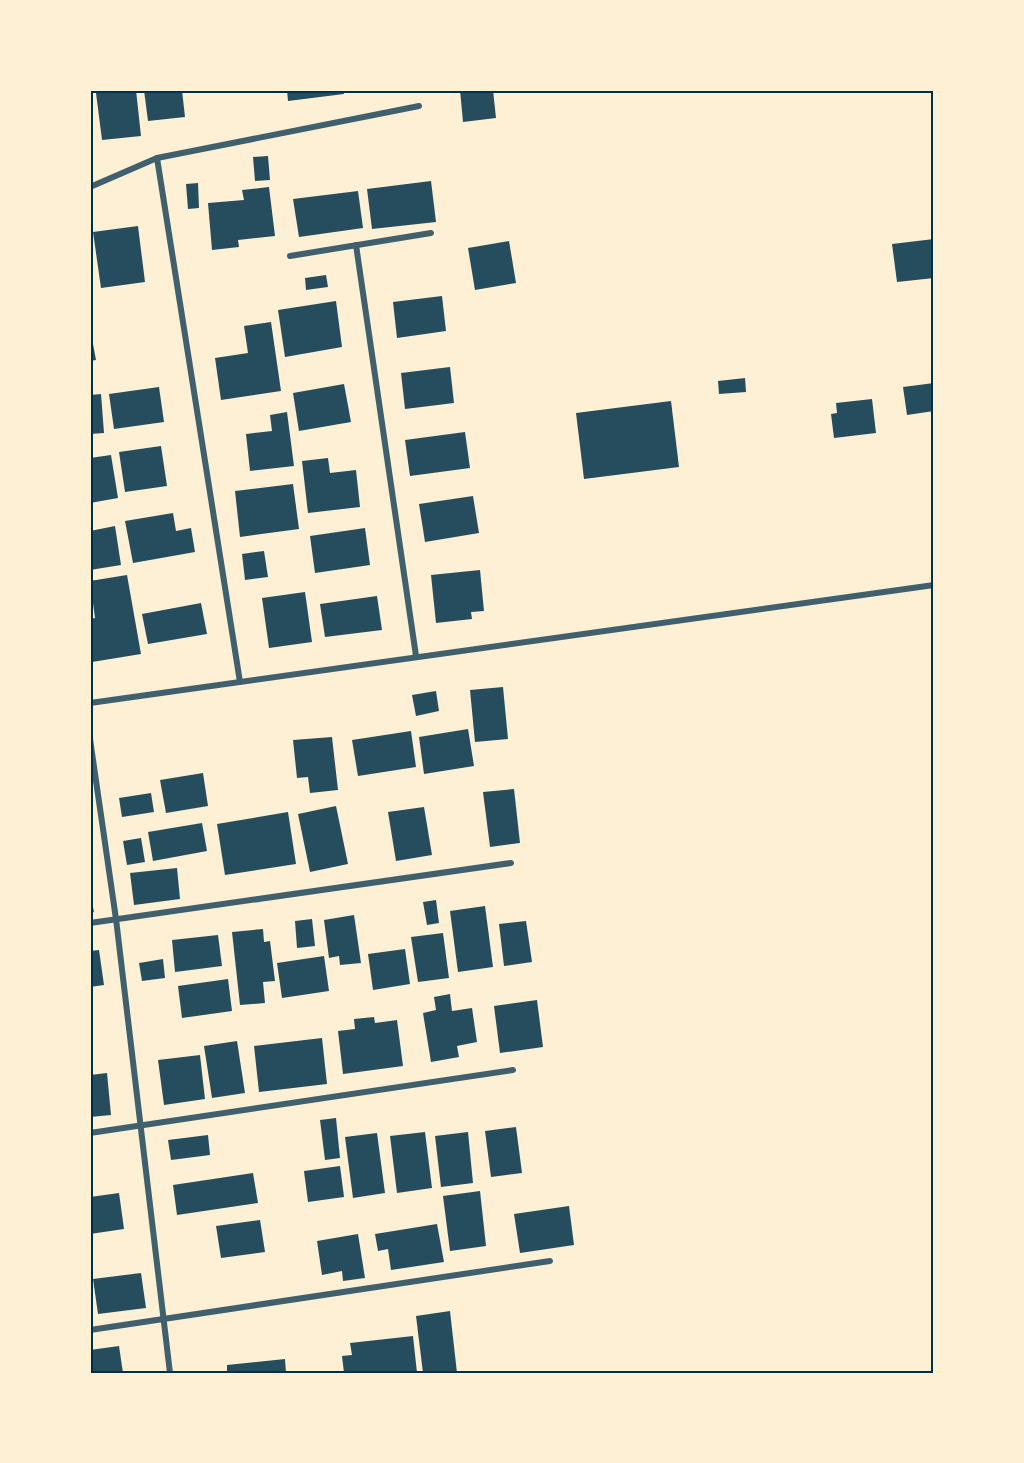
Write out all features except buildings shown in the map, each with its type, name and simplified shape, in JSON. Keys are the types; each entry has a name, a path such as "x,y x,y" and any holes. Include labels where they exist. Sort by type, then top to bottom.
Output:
{"street":[{"path":"90,187 157,158 419,106"},
{"path":"157,158 240,682"},
{"path":"290,256 431,233"},
{"path":"356,245 416,656"},
{"path":"90,703 934,585"},
{"path":"90,739 116,919 170,1373"},
{"path":"90,923 511,863"},
{"path":"90,1133 513,1070"},
{"path":"90,1329 550,1261"}]}
